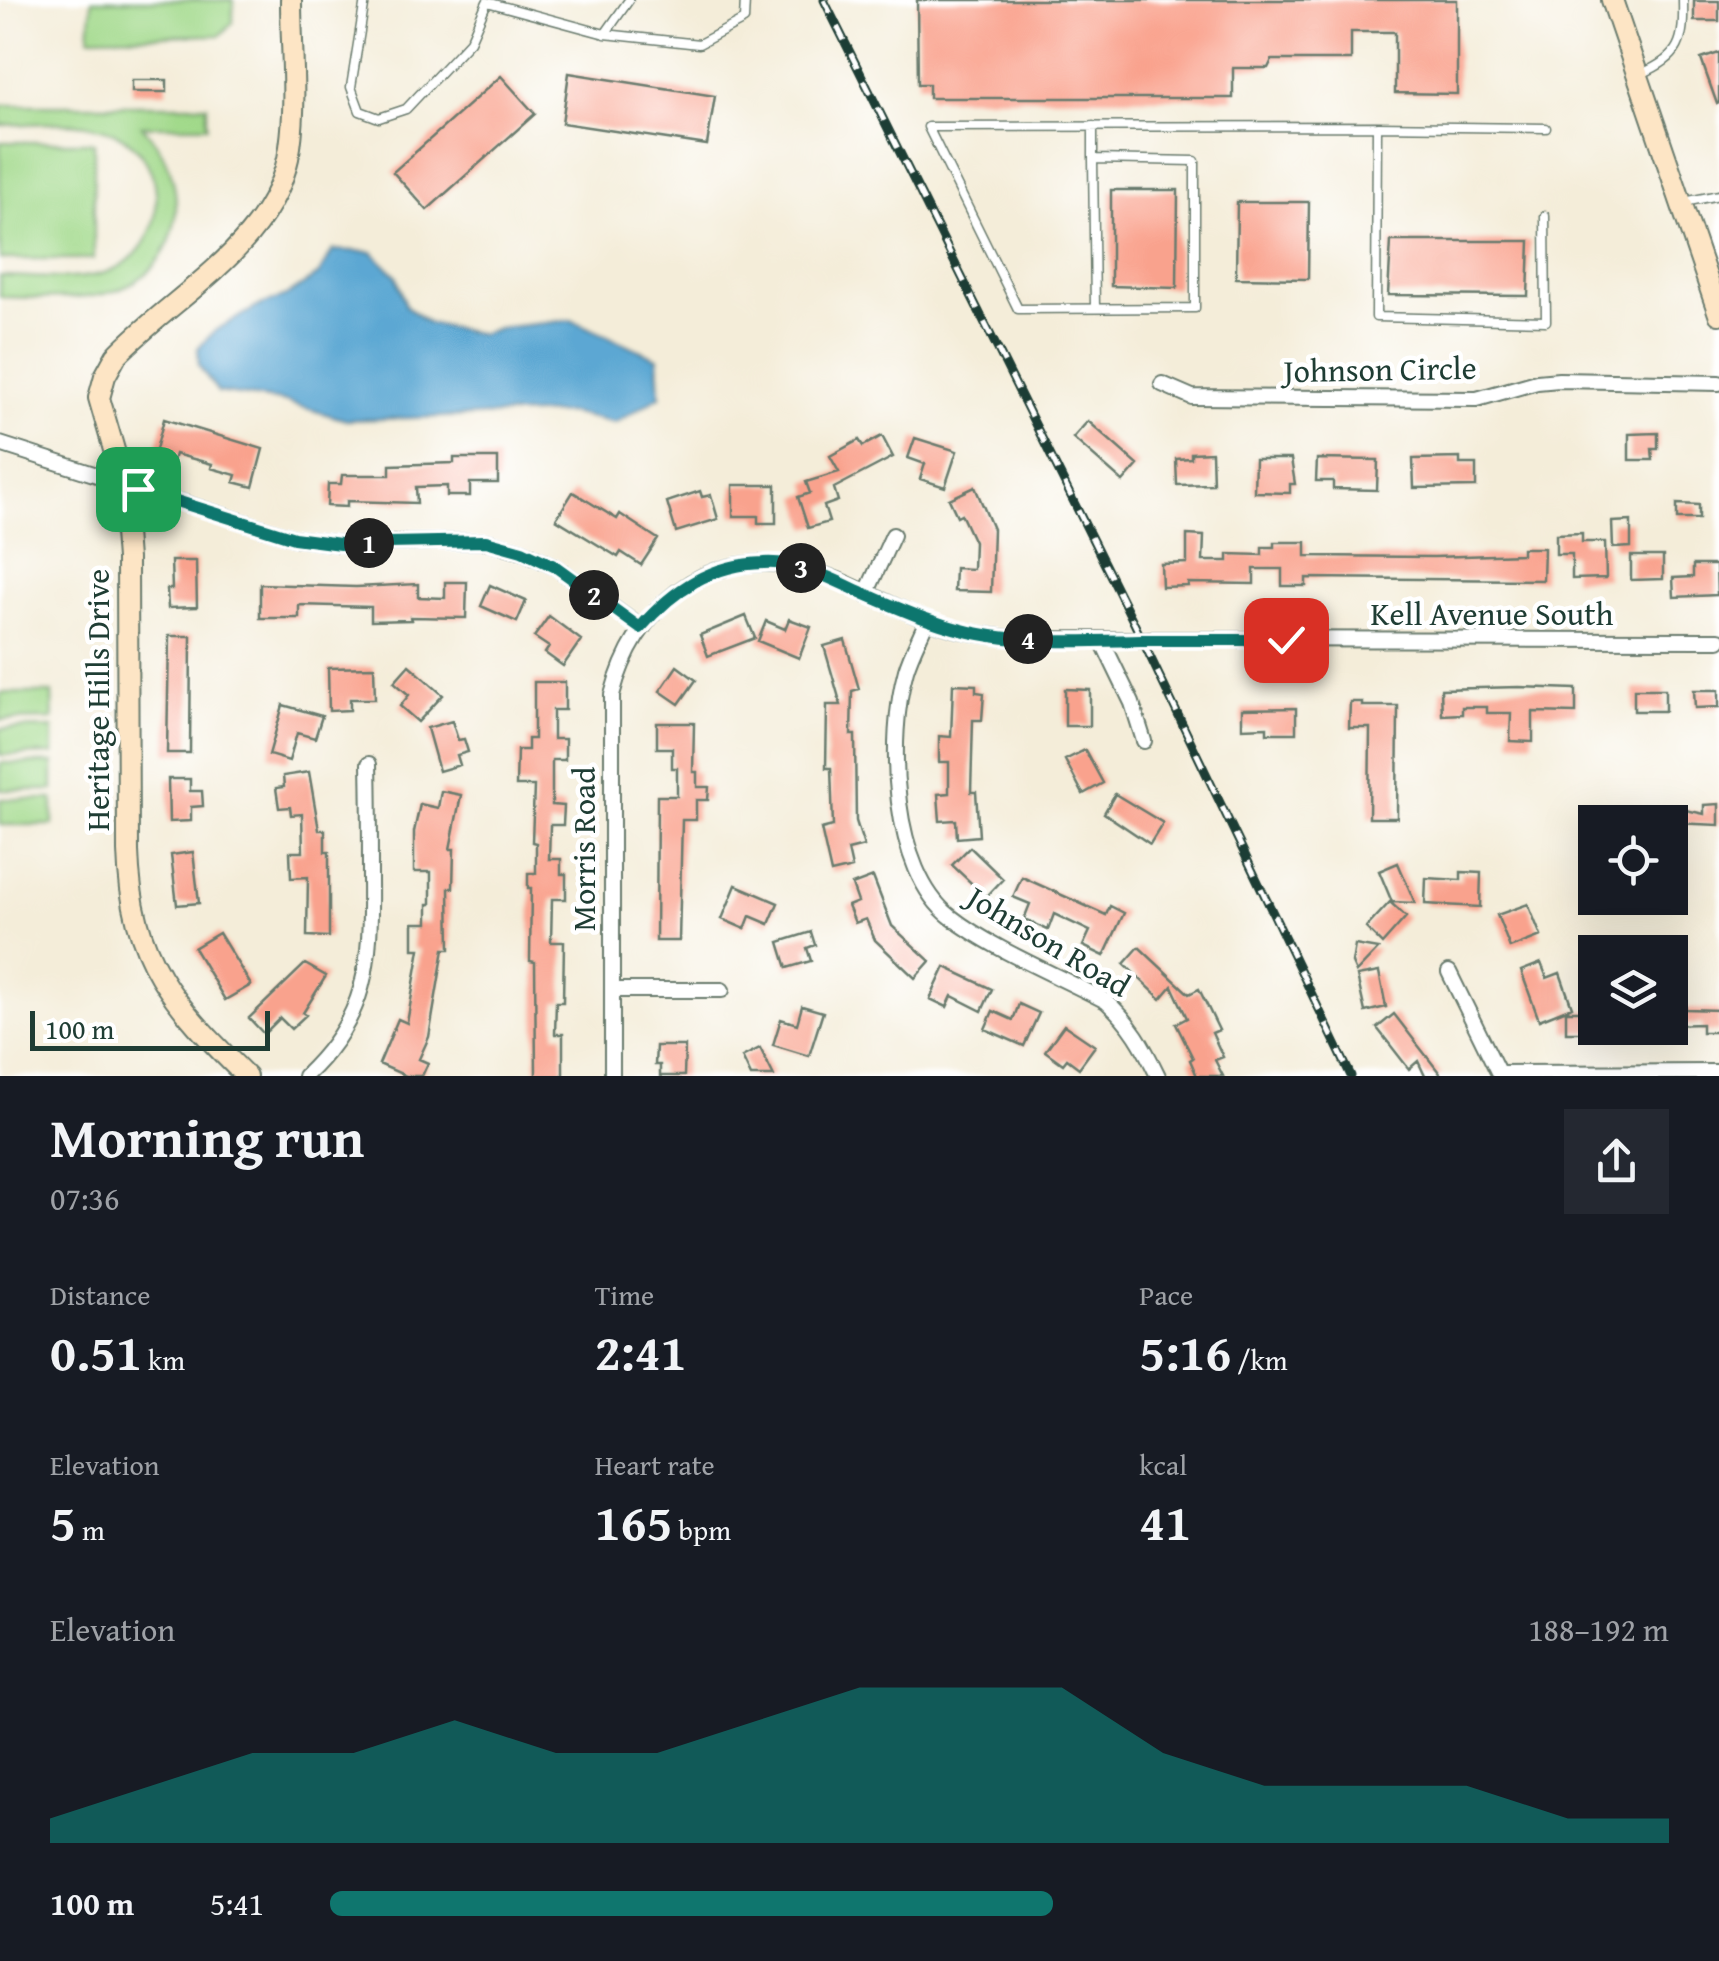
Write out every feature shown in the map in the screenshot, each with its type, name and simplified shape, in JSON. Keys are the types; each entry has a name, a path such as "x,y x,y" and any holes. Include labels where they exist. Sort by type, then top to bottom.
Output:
{"street":[{"name":"Heritage Hills Drive","path":"246,1076 182,1012 149,958 136,924 129,887 126,560 119,483 99,398 116,356 247,238 268,212 282,181 290,148 291,0"},
{"path":"1612,0 1719,314"},
{"name":"Johnson Circle","path":"1162,384 1192,397 1477,399 1536,382 1719,383"},
{"path":"0,444 294,538 340,544 486,541 522,551 556,567 640,628"},
{"path":"866,594 892,535"},
{"name":"Kell Avenue South","path":"640,628 682,587 709,572 768,562 797,567 927,620 1019,639 1719,640"},
{"name":"Johnson Road","path":"927,620 900,698 896,753 904,828 922,883 949,916 1106,1002 1125,1017 1158,1076"},
{"name":"Morris Road","path":"612,1076 612,695 627,649 640,628"},
{"path":"1102,641 1132,703 1144,741"},
{"path":"305,1076 340,1037 357,1007 367,974 371,939 369,764"},
{"path":"1448,972 1499,1074 1719,1072"},
{"path":"612,990 722,990"}],"lane":[{"path":"365,0 351,87 360,111 379,118 406,109 461,51 470,40 485,1 606,34 699,44 744,20 744,0"},
{"path":"606,34 629,0"},
{"path":"1637,76 1663,64 1679,48 1683,0"},
{"path":"1093,126 1096,308"},
{"path":"1377,126 1376,317 1546,321 1545,216"},
{"path":"1092,159 1196,161 1196,308 1018,308 928,127 1546,128"},
{"path":"1679,203 1719,195"}],"green space":[{"path":"92,0 233,0 233,23 220,35 89,37"},
{"path":"0,105 207,105 207,126 142,126 159,147 176,196 175,221 168,244 155,265 135,282 95,296 0,297 0,276 82,277 107,272 128,261 153,226 156,205 155,183 147,163 134,146 115,133 73,123 0,125"},
{"path":"0,142 94,142 94,259 0,259"},
{"path":"0,693 52,693 53,719 0,720"},
{"path":"53,728 53,754 0,755 0,729"},
{"path":"0,763 53,763 53,790 0,790"},
{"path":"0,799 53,799 53,825 0,825"}],"water":[{"path":"333,250 372,252 396,275 406,306 428,323 481,334 498,328 571,320 658,358 660,396 615,423 569,413 346,420 282,401 218,392 199,366 198,348 216,330 286,296 319,274"}],"building":[{"path":"917,0 1457,0 1457,94 1395,93 1395,32 1351,32 1351,60 1272,60 1268,68 1233,68 1233,98 929,98 929,84 918,84"},
{"path":"1694,1 1719,1 1719,21 1694,21"},
{"path":"1719,53 1719,103 1717,104 1701,59"},
{"path":"569,73 715,96 707,145 562,123"},
{"path":"501,76 535,114 427,210 393,172"},
{"path":"132,80 167,80 167,92 132,92"},
{"path":"1111,190 1178,190 1177,288 1111,286"},
{"path":"1237,202 1309,202 1308,279 1236,278"},
{"path":"1391,241 1530,241 1528,296 1388,295"},
{"path":"164,419 263,449 253,487 234,482 236,475 211,468 212,464 175,454 173,461 154,457"},
{"path":"1088,421 1138,465 1123,482 1073,438"},
{"path":"1658,433 1653,460 1629,460 1629,434"},
{"path":"882,436 893,457 834,488 838,501 824,506 829,522 808,528 798,497 810,493 806,482 839,472 830,456 859,440 863,446"},
{"path":"915,438 957,451 945,487 920,479 925,464 908,458"},
{"path":"1212,452 1213,484 1177,485 1176,459 1191,458 1191,453"},
{"path":"454,458 498,458 498,483 470,483 470,496 447,496 447,486 416,487 417,503 347,501 347,507 327,506 328,484 341,484 342,475 390,475 390,465 454,463"},
{"path":"1460,458 1460,464 1476,464 1476,487 1414,488 1413,459"},
{"path":"1255,459 1291,459 1295,484 1290,484 1290,493 1254,492"},
{"path":"1317,459 1378,460 1377,490 1333,489 1333,481 1316,481"},
{"path":"733,485 776,485 776,523 758,523 758,516 733,516"},
{"path":"975,487 993,529 991,592 954,591 955,568 973,569 974,542 949,499"},
{"path":"700,491 702,497 711,495 718,519 676,532 667,502"},
{"path":"573,492 617,519 620,514 658,539 641,565 621,552 618,557 556,519"},
{"path":"1677,504 1699,505 1699,519 1677,519"},
{"path":"1631,521 1631,547 1613,548 1612,522"},
{"path":"1582,533 1582,542 1605,542 1606,578 1572,579 1572,554 1556,554 1556,534"},
{"path":"1187,535 1204,536 1203,561 1228,561 1228,554 1262,555 1262,547 1274,547 1274,542 1306,542 1306,556 1434,557 1522,554 1522,548 1544,548 1543,580 1306,578 1306,586 1282,586 1282,569 1254,569 1254,584 1188,583 1162,587 1161,564 1187,563"},
{"path":"1631,556 1663,556 1663,579 1631,580"},
{"path":"171,561 196,561 197,607 168,608"},
{"path":"1693,565 1716,565 1717,595 1674,597 1673,578 1693,577"},
{"path":"445,582 467,582 466,618 371,621 371,607 299,605 299,618 260,618 260,584 418,584 418,597 445,598"},
{"path":"490,585 526,601 517,622 481,606"},
{"path":"549,616 581,640 563,666 545,653 549,647 534,637"},
{"path":"746,616 755,638 708,656 700,635"},
{"path":"789,619 811,627 799,658 758,641 766,621 785,629"},
{"path":"169,636 191,636 190,753 167,753"},
{"path":"845,640 859,689 852,691 851,735 855,735 856,821 864,846 848,850 852,868 831,873 821,829 833,826 831,768 826,768 827,705 841,705 824,646"},
{"path":"409,665 443,695 418,722 400,706 409,695 394,682"},
{"path":"677,666 696,680 679,704 660,691"},
{"path":"374,667 375,699 350,699 350,710 329,711 328,668"},
{"path":"534,682 565,682 565,710 553,710 553,739 565,739 565,760 552,760 552,805 564,806 563,825 550,825 549,859 561,859 561,874 566,874 566,899 552,899 551,942 564,942 563,1002 556,1002 555,1034 563,1034 563,1076 536,1076 535,962 530,961 528,888 528,873 536,873 536,843 532,842 534,786 516,786 517,750 528,750 528,739 534,739"},
{"path":"953,684 976,685 976,692 984,693 982,720 973,720 971,792 976,792 979,836 957,838 956,820 940,821 938,794 949,793 949,762 939,762 939,736 951,737"},
{"path":"1065,689 1090,690 1090,726 1065,726"},
{"path":"1441,689 1576,689 1576,713 1533,712 1533,742 1510,741 1511,713 1487,713 1487,707 1462,707 1462,714 1442,715"},
{"path":"1634,689 1665,689 1665,711 1634,711"},
{"path":"1694,690 1719,690 1719,707 1695,708"},
{"path":"1350,702 1398,706 1397,818 1369,818 1370,728 1349,728"},
{"path":"283,705 322,716 315,738 297,733 289,761 269,755"},
{"path":"1296,708 1296,733 1267,733 1267,727 1242,728 1242,709"},
{"path":"452,721 458,740 464,739 468,752 457,755 460,765 439,771 427,728"},
{"path":"657,723 694,723 693,772 697,772 697,787 709,787 708,800 696,800 696,820 682,820 679,941 656,941 657,796 677,796 672,748 657,748"},
{"path":"1085,750 1103,783 1083,794 1065,760"},
{"path":"309,772 319,830 325,830 325,852 329,852 329,937 307,936 308,877 291,878 290,852 303,852 302,814 291,815 290,807 279,808 276,788 284,787 283,776"},
{"path":"168,779 190,779 190,791 202,791 203,806 191,807 191,821 169,822"},
{"path":"441,791 461,795 450,849 454,849 453,888 449,888 450,949 444,949 429,1037 419,1059 428,1063 422,1076 406,1076 379,1064 398,1019 407,1023 420,949 413,949 413,923 428,923 431,904 431,872 414,872 414,832 420,804 438,808"},
{"path":"1115,794 1163,823 1150,844 1104,813"},
{"path":"1719,804 1719,825 1688,824 1688,810 1704,814 1704,805"},
{"path":"970,847 1003,879 986,897 952,865"},
{"path":"193,852 199,903 177,905 171,855"},
{"path":"1398,863 1415,903 1392,902 1379,871"},
{"path":"1461,872 1481,873 1480,907 1425,904 1426,878 1461,880"},
{"path":"873,877 892,926 930,961 915,978 875,940 866,919 855,923 848,906 858,902 852,885"},
{"path":"1022,877 1106,915 1110,906 1124,913 1104,956 1083,946 1090,931 1054,914 1048,930 1024,919 1030,904 1013,897"},
{"path":"736,885 778,903 769,924 750,916 745,929 722,919"},
{"path":"1390,902 1406,917 1382,944 1366,928"},
{"path":"1528,904 1541,936 1510,948 1497,915"},
{"path":"811,932 815,945 807,948 811,961 787,968 779,942"},
{"path":"219,933 251,985 225,1000 194,948"},
{"path":"1355,945 1378,949 1356,972 1352,963"},
{"path":"1139,947 1189,994 1199,989 1219,1030 1212,1033 1223,1057 1215,1060 1223,1076 1197,1076 1190,1060 1193,1058 1176,1024 1187,1018 1172,986 1161,999 1124,964"},
{"path":"1541,963 1547,978 1560,973 1572,1007 1539,1020 1521,971"},
{"path":"305,964 326,976 303,1013 306,1015 291,1029 280,1018 264,1034 249,1018"},
{"path":"945,967 992,989 982,1011 952,996 947,1007 930,999"},
{"path":"1379,972 1386,1007 1365,1012 1357,976"},
{"path":"1019,1004 1039,1013 1024,1046 985,1029 993,1011 1013,1020"},
{"path":"802,1006 823,1012 809,1056 773,1045 781,1019 797,1024"},
{"path":"1688,1009 1719,1010 1719,1032 1702,1032 1702,1024 1688,1024"},
{"path":"1566,1011 1578,1011 1578,1032 1566,1032"},
{"path":"1394,1014 1442,1076 1425,1076 1418,1061 1409,1069 1377,1028"},
{"path":"1064,1025 1095,1046 1079,1068 1067,1059 1063,1064 1045,1051"},
{"path":"656,1046 685,1046 684,1076 660,1076 660,1065 655,1065"},
{"path":"760,1048 774,1076 751,1076 742,1057"}],"railway":[{"path":"824,0 1134,623 1351,1076"}],"route":[{"path":"138,489 294,538 340,544 486,541 522,551 556,567 640,628 682,587 709,572 768,562 826,576 927,620 980,634 1102,641 1286,640"}]}
